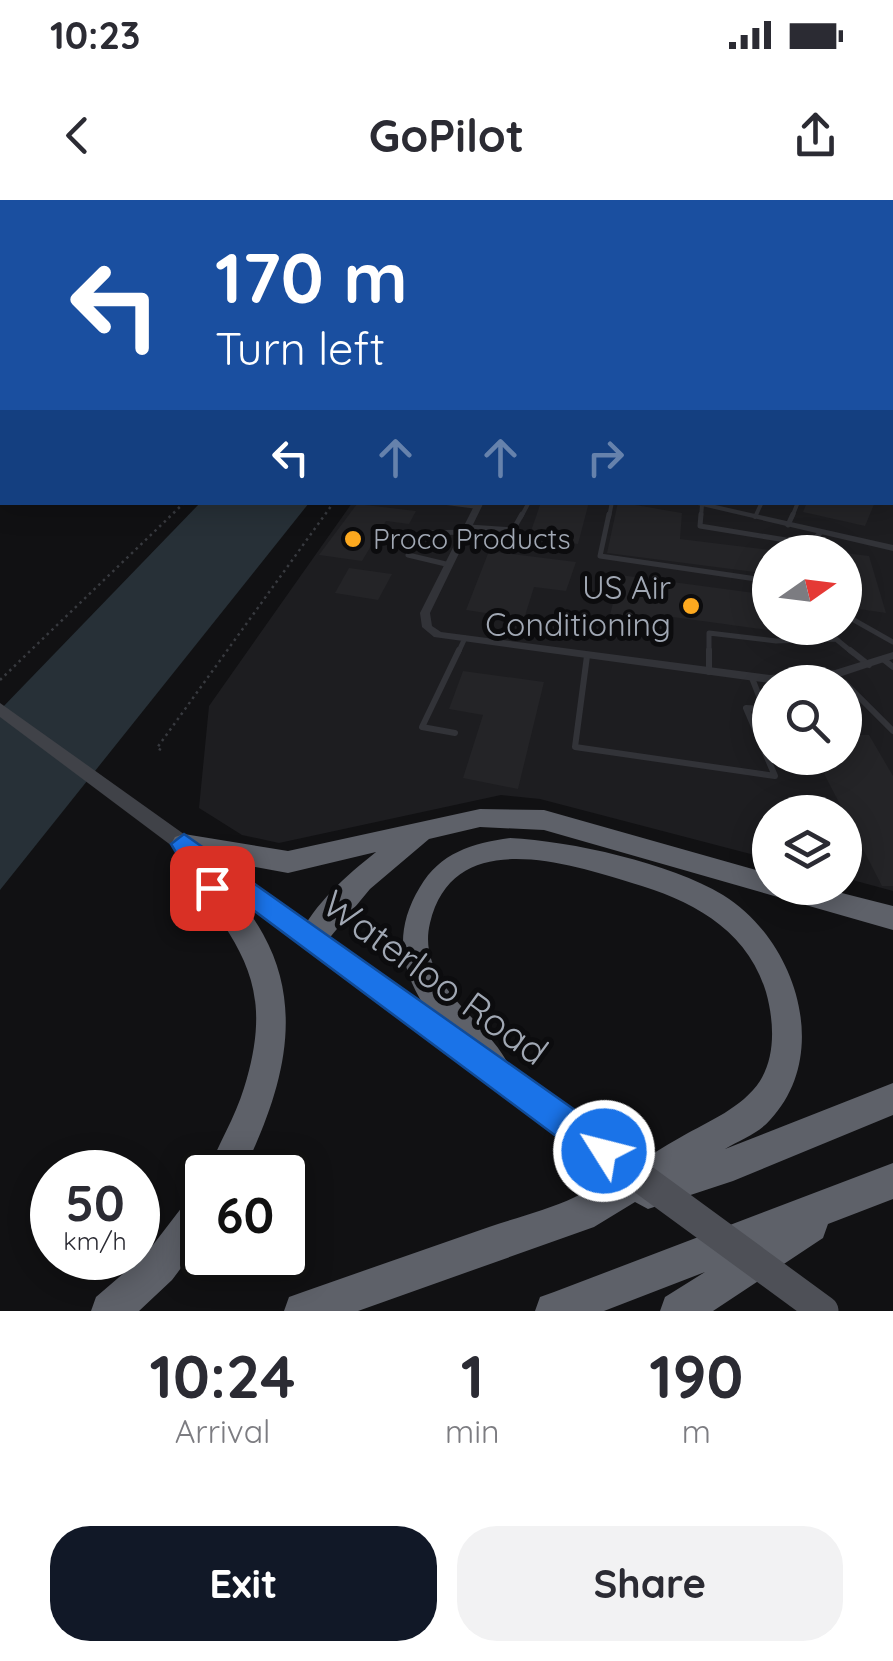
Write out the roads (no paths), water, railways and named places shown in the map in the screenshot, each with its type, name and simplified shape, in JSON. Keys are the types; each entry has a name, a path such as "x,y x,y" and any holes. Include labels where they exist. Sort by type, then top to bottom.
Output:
{"highway":[{"path":"184,844 288,862 404,832 426,831 480,818 544,820 752,879"},
{"path":"312,938 348,890 383,858 426,831"},
{"path":"184,844 255,946 270,990 267,1066 236,1150"},
{"path":"495,1070 433,992 418,963 413,935 435,884 471,856 511,846 554,850 678,886 722,909 768,962 788,1026 784,1067 769,1098 754,1113 583,1212"},
{"path":"844,905 893,918"},
{"path":"303,1311 583,1212 734,1164 893,1100"},
{"path":"554,1311 893,1181"},
{"path":"679,1311 846,1202"},
{"path":"110,1311 159,1267 180,1240"}],"main road":[{"name":"Waterloo Road","path":"2,710 823,1311"}],"street":[{"path":"479,505 424,613 427,627 438,635 752,678"},
{"path":"698,505 893,548"},
{"path":"862,669 890,660"}],"lane":[{"path":"451,565 408,555 422,533 513,530 527,505"},
{"path":"611,505 600,556 752,579"},
{"path":"755,517 761,505"},
{"path":"788,524 797,505"},
{"path":"702,506 700,526 755,535"},
{"path":"819,535 822,532"},
{"path":"862,625 893,642"},
{"path":"708,674 709,634 776,642 836,640 870,665"},
{"path":"455,734 422,726 465,638"},
{"path":"587,656 575,747 752,773"},
{"path":"862,700 893,731"}],"place":[{"name":"Proco Products","path":"353,539"},
{"name":"US Air Conditioning","path":"691,606"}]}
